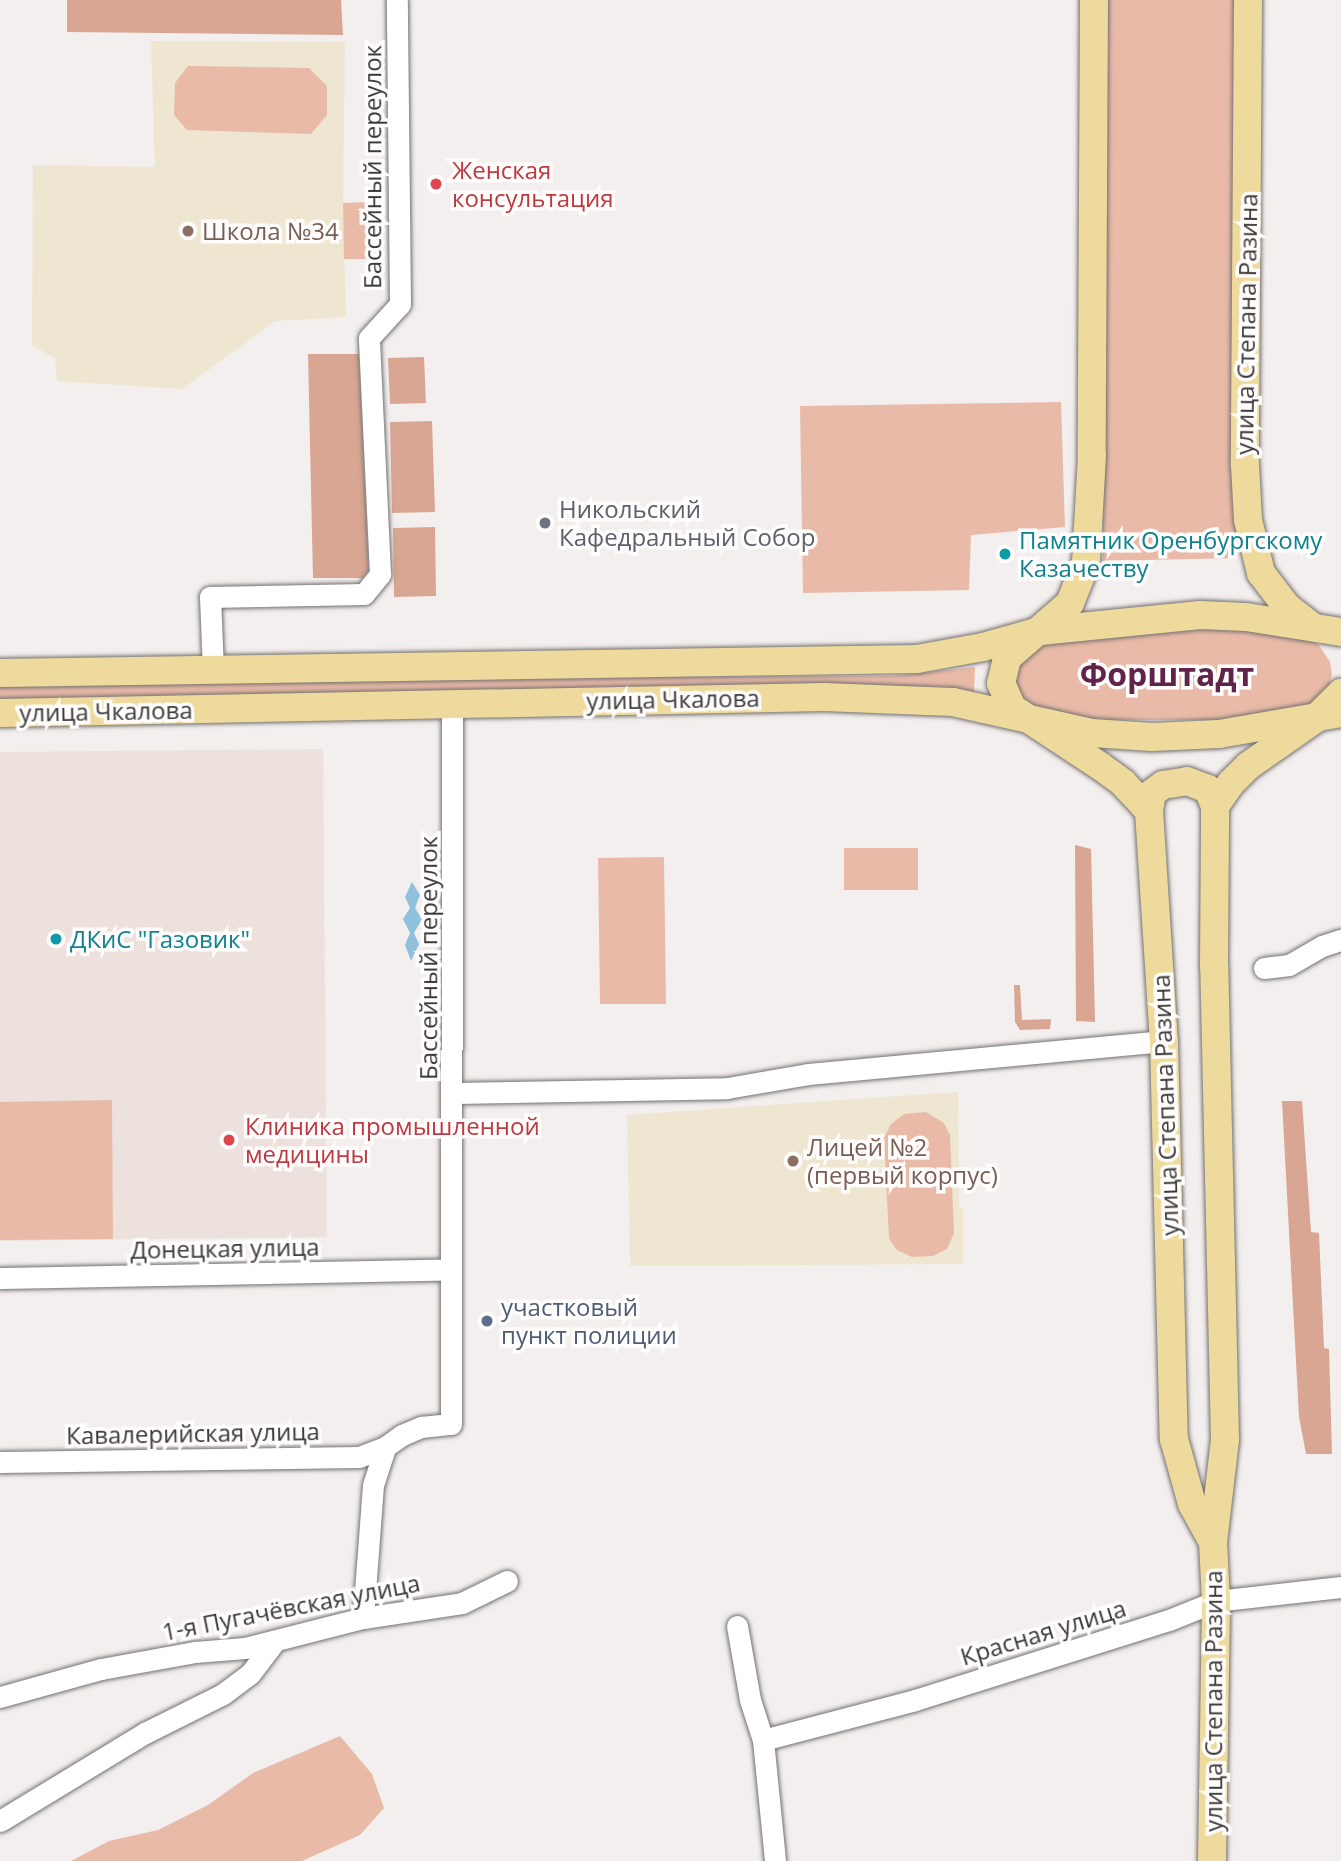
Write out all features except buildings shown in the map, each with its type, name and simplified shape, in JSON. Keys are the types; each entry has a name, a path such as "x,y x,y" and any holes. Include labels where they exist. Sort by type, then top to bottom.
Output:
{"main road":[{"path":"1094,0 1092,455 1086,563 1070,603 1040,631 1017,646 1002,670 1004,696 1012,708 1107,771 1149,811"},
{"name":"улица Степана Разина","path":"1248,0 1245,465 1248,520 1261,573 1287,607 1341,651"},
{"name":"улица Чкалова","path":"0,673 917,659 1000,643 1040,631 1200,615 1310,626 1341,632"},
{"path":"1215,806 1231,783 1248,766 1328,716 1341,693"},
{"name":"улица Чкалова","path":"0,713 452,702 824,697 918,699 977,705 1092,733 1152,737 1219,734 1328,716"},
{"path":"1149,811 1152,793 1163,785 1188,781 1208,789 1215,806"},
{"name":"улица Степана Разина","path":"1212,1861 1216,1601 1213,1542 1225,1440 1214,966 1215,806"},
{"name":"улица Степана Разина","path":"1149,811 1164,1041 1174,1439 1192,1504 1213,1542"}],"street":[{"name":"Бассейный переулок","path":"213,671 211,597 363,594 380,574 369,338 400,304 397,0"},
{"name":"Бассейный переулок","path":"451,1424 454,1093 452,702"},
{"path":"1264,968 1289,965 1322,946 1341,940"},
{"path":"454,1093 727,1088 808,1074 1164,1041"},
{"name":"Донецкая улица","path":"0,1278 451,1269"},
{"name":"Кавалерийская улица","path":"0,1462 355,1457 385,1447 402,1434 421,1427 451,1424"},
{"path":"362,1618 373,1485 385,1447"},
{"path":"355,1457 373,1485"},
{"name":"1-я Пугачёвская улица","path":"0,1697 101,1670 273,1643 362,1618 462,1603 507,1581"},
{"name":"Красная улица","path":"763,1740 915,1700 1169,1620 1216,1601 1341,1587"},
{"path":"737,1626 750,1700 763,1740 775,1861"},
{"path":"0,1821 145,1733 223,1694 250,1674 273,1643"}],"shaded area":[{"path":"67,0 341,0 343,35 67,32"},
{"path":"1105,0 1235,0 1237,558 1103,561"},
{"name":"Школа №34","path":"151,41 345,42 343,203 346,317 275,321 182,389 57,381 55,358 32,345 33,165 155,167"},
{"path":"188,66 309,68 327,86 327,115 311,134 187,130 174,115 175,83"},
{"path":"369,202 370,259 344,259 343,203"},
{"path":"308,354 359,354 369,570 363,578 313,578"},
{"path":"424,357 426,403 390,404 388,358"},
{"path":"1061,402 1065,527 971,535 969,590 803,593 800,406"},
{"path":"432,421 435,512 392,513 390,422"},
{"path":"435,527 436,596 394,597 393,528"},
{"path":"1245,625 1302,636 1319,645 1330,662 1332,675 1328,689 1310,708 1236,720 1098,720 1039,710 1026,702 1018,689 1015,677 1022,659 1054,640"},
{"path":"975,667 974,695 0,702 0,687 623,677 893,676"},
{"path":"323,749 327,1237 0,1241 0,752"},
{"path":"1075,845 1091,849 1095,1022 1076,1021"},
{"path":"844,848 918,848 918,890 844,890"},
{"path":"664,857 666,1004 600,1004 598,858"},
{"path":"1014,985 1020,985 1022,1020 1051,1019 1050,1029 1020,1030 1015,1022"},
{"name":"Лицей №2 (первый корпус)","path":"958,1092 959,1207 963,1208 963,1264 630,1266 627,1115"},
{"path":"112,1100 113,1239 0,1240 0,1102"},
{"path":"1282,1101 1302,1101 1311,1232 1319,1233 1324,1348 1329,1349 1332,1454 1306,1454 1299,1417"},
{"path":"926,1112 944,1123 950,1135 954,1233 947,1249 933,1256 912,1257 897,1250 889,1239 884,1138 891,1124 904,1114"},
{"path":"340,1736 372,1774 384,1808 360,1835 302,1861 71,1861 109,1841 158,1830 208,1805 253,1773"}],"water":[{"path":"412,882 420,895 415,908 422,919 414,933 419,944 411,961 405,945 410,933 403,919 410,908 405,897"}],"place":[{"name":"Женская консультация","path":"436,184"},
{"name":"Школа №34","path":"188,231"},
{"name":"Никольский Кафедральный Собор","path":"545,523"},
{"name":"Памятник Оренбургскому Казачеству","path":"1005,554"},
{"name":"ДКиC \"Газовик\"","path":"56,939"},
{"name":"Клиника промышленной медицины","path":"229,1140"},
{"name":"Лицей №2 (первый корпус)","path":"793,1161"},
{"name":"участковый пункт полиции","path":"487,1321"}],"district":[{"name":"Форштадт","path":"1167,674"}]}
